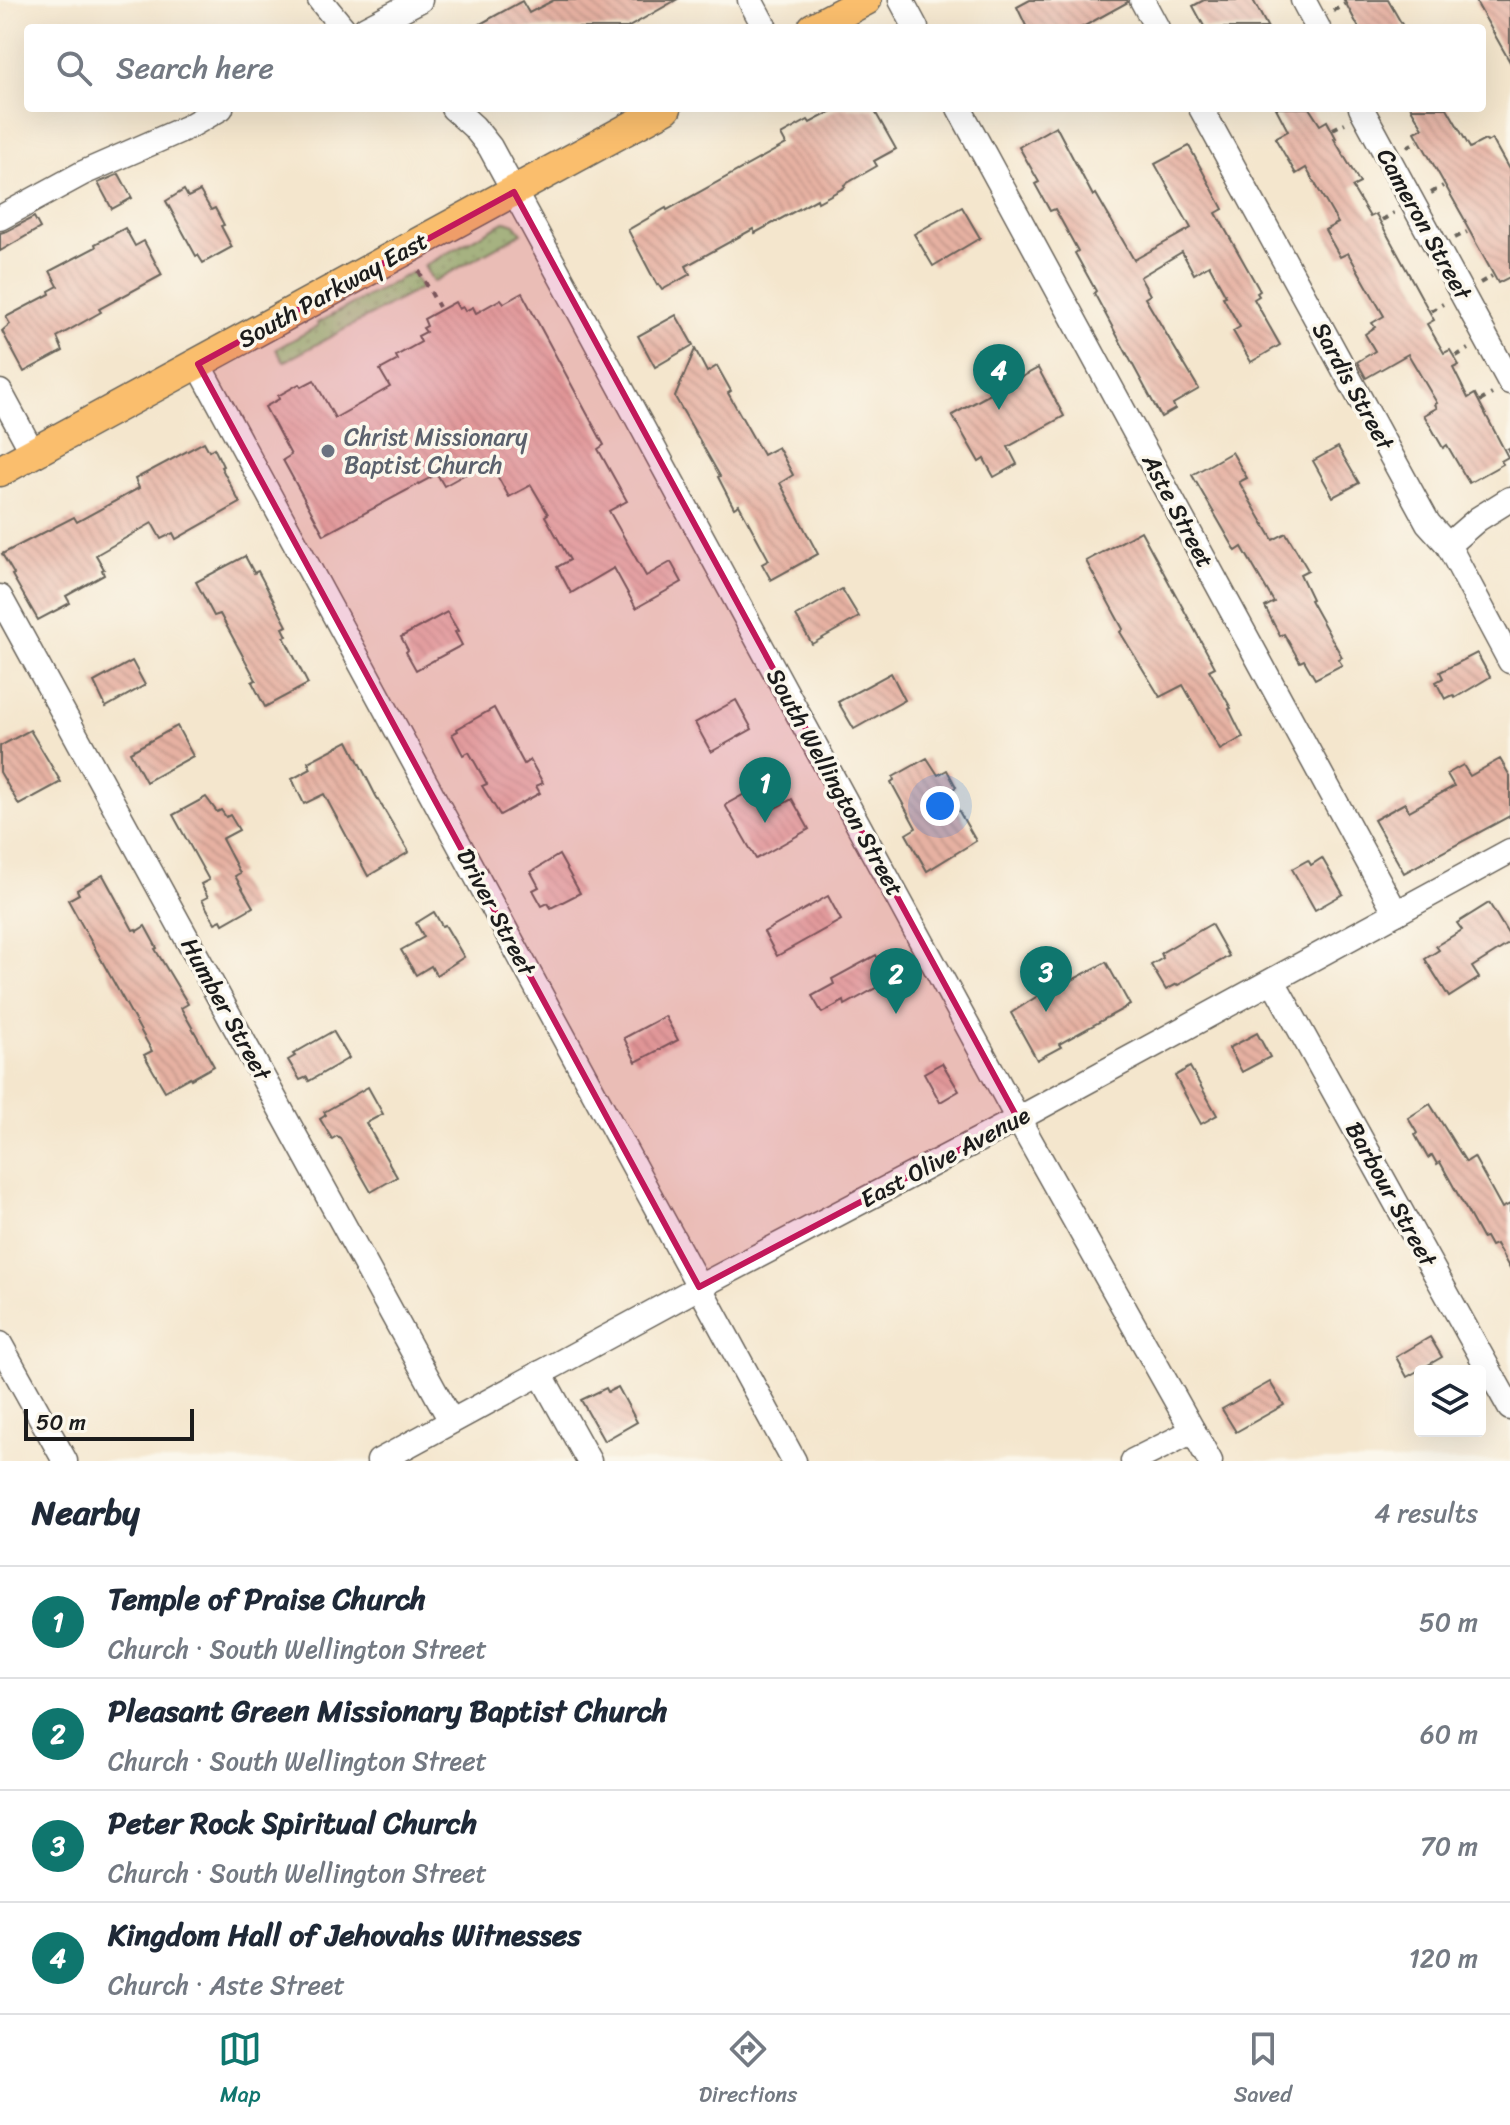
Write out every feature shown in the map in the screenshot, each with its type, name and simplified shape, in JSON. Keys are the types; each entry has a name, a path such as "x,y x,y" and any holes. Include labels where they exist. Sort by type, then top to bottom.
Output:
{"main road":[{"path":"821,24 866,0"},
{"name":"South Parkway East","path":"0,471 659,112"}],"street":[{"path":"320,0 340,24"},
{"path":"374,24 420,0"},
{"path":"750,0 763,24"},
{"path":"901,0 914,24"},
{"path":"1142,0 1155,24"},
{"path":"1303,0 1324,20"},
{"path":"0,218 83,173 188,127 214,112"},
{"name":"South Wellington Street","path":"457,112 490,147 1018,1119 1210,1461"},
{"name":"Aste Street","path":"961,112 1396,913"},
{"name":"Sardis Street","path":"1203,112 1428,523 1448,545 1510,661"},
{"name":"Cameron Street","path":"1355,114 1503,387"},
{"name":"Driver Street","path":"198,364 794,1461"},
{"path":"0,392 33,453"},
{"path":"1448,545 1478,519 1510,499"},
{"name":"Humber Street","path":"0,597 451,1421"},
{"name":"East Olive Avenue","path":"379,1461 1510,851"},
{"name":"Barbour Street","path":"1273,981 1510,1408"},
{"path":"0,1344 65,1461"},
{"path":"540,1373 589,1461"},
{"path":"1133,1461 1193,1431"}],"path":[{"path":"1324,20 1345,4"},
{"path":"1333,129 1355,114"},
{"path":"1403,149 1418,141"},
{"path":"1428,194 1443,186"},
{"path":"1382,220 1398,212"},
{"path":"1453,240 1467,232"},
{"path":"418,269 439,307"},
{"path":"1477,285 1492,276"},
{"path":"1431,311 1447,302"},
{"path":"1456,356 1471,347"},
{"path":"1480,401 1503,387"}],"highlighted area":[{"path":"514,192 1018,1119 699,1287 198,364"}],"green space":[{"path":"506,221 515,224 522,233 433,282 424,266"},
{"path":"412,272 421,288 284,362 276,349 318,326 317,323"}],"building":[{"path":"554,0 676,0 634,24 480,24 522,1 529,13"},
{"path":"1030,0 1128,2 1088,24 1025,24 1017,7"},
{"path":"1204,0 1253,0 1266,24 1203,24 1193,6"},
{"path":"1344,0 1388,0 1402,24 1357,24"},
{"path":"1475,0 1510,0 1510,62"},
{"path":"831,112 875,112 896,149 874,161 877,166 845,187 755,233 753,229 686,266 690,274 662,290 628,230 786,144 781,135 808,120 810,123"},
{"path":"1278,112 1312,112 1320,125 1327,121 1360,183 1352,187 1370,217 1376,214 1434,320 1427,324 1444,353 1450,350 1459,365 1453,368 1468,398 1475,394 1508,457 1501,461 1503,464 1469,483 1447,445 1443,448 1424,415 1437,408 1437,403 1408,354 1366,378 1357,362 1375,351 1365,334 1375,327 1372,323 1384,316 1348,253 1340,257 1325,230 1338,223 1306,168 1296,174 1275,138 1288,131"},
{"path":"1413,112 1449,112 1470,148 1492,139 1510,171 1510,277 1498,283 1415,132 1423,128"},
{"path":"1056,126 1093,196 1096,194 1134,260 1191,228 1155,164 1189,146 1223,209 1216,213 1260,291 1254,299 1280,345 1251,362 1233,331 1240,327 1209,265 1194,274 1182,252 1140,277 1150,295 1145,298 1199,389 1173,404 1175,409 1161,417 1094,293 1096,291 1075,253 1078,251 1055,209 1050,211 1035,184 1039,182 1019,147"},
{"path":"119,174 132,198 112,209 98,183"},
{"path":"184,190 188,197 200,191 211,210 215,208 232,247 203,263 196,256 166,201"},
{"path":"962,207 980,238 933,266 914,234"},
{"path":"34,217 40,228 0,251 0,233"},
{"path":"125,228 135,246 144,241 162,275 99,309 101,312 57,337 63,351 24,372 2,331 10,324 6,317 50,294 49,291 58,286 50,271"},
{"path":"522,293 604,445 598,449 627,501 609,511 646,576 671,562 682,582 636,608 614,568 571,593 557,567 570,560 531,485 509,497 489,461 444,486 437,474 324,535 283,460 291,455 265,407 279,399 278,396 299,384 301,387 314,380 335,418 390,387 380,370 398,360 396,356 421,342 418,336 426,332 423,328 427,326 424,319 455,302 459,309 463,307 465,311 473,307 476,313 501,299 504,303"},
{"path":"676,315 693,345 655,367 638,336"},
{"path":"695,349 707,372 717,366 731,391 728,393 763,455 778,447 793,475 780,483 818,554 771,580 762,564 769,560 739,505 734,508 720,476 675,397"},
{"path":"1038,368 1064,416 1008,447 1017,464 994,477 984,459 979,462 952,415"},
{"path":"204,442 209,451 214,448 240,503 176,539 173,533 161,539 152,523 96,555 104,575 66,596 70,603 38,620 2,554 74,517 77,522 139,488 135,479"},
{"path":"1338,447 1359,483 1333,497 1313,461"},
{"path":"1232,452 1247,478 1239,482 1273,540 1286,533 1308,570 1300,574 1310,600 1342,657 1338,659 1342,665 1315,679 1304,660 1300,662 1284,634 1280,636 1265,607 1274,602 1242,547 1236,551 1192,475"},
{"path":"1141,531 1215,667 1209,670 1231,708 1243,737 1220,750 1183,685 1160,697 1120,632 1123,629 1086,561"},
{"path":"245,556 254,573 258,571 287,626 283,628 287,636 284,637 308,684 265,707 252,682 256,680 220,614 214,616 196,582"},
{"path":"842,589 859,617 812,644 796,616"},
{"path":"447,612 462,645 416,670 401,637"},
{"path":"1477,653 1490,677 1455,698 1453,695 1445,699 1436,682 1443,678 1440,672"},
{"path":"132,661 145,685 106,707 94,682"},
{"path":"891,673 905,700 854,729 838,702"},
{"path":"736,700 752,729 711,752 695,723"},
{"path":"494,708 524,764 530,760 543,783 536,786 540,793 500,815 482,786 487,784 469,752 463,755 452,734"},
{"path":"177,726 193,756 146,782 130,752"},
{"path":"30,730 61,782 19,805 0,772 0,746"},
{"path":"348,741 409,852 368,876 324,794 304,804 292,779 311,769 308,762"},
{"path":"927,758 938,775 947,770 956,787 948,792 976,841 927,871 906,834 916,828 891,782 893,777"},
{"path":"1500,759 1510,776 1510,816 1404,873 1374,820 1405,803 1409,811 1454,786 1447,774 1463,765 1470,776"},
{"path":"750,791 764,814 792,799 809,829 756,859 725,805"},
{"path":"206,797 217,812 221,810 226,817 230,815 239,830 222,839 240,873 235,876 253,907 223,924 221,920 215,923 202,900 208,897 201,884 209,880 173,815"},
{"path":"559,855 580,893 551,908 548,903 542,906 533,890 539,887 531,872"},
{"path":"1322,858 1343,894 1315,910 1292,869 1308,860 1311,865"},
{"path":"103,875 133,930 145,926 188,1004 181,1008 214,1066 165,1091 144,1055 152,1051 68,900 79,894 77,890"},
{"path":"828,896 841,920 777,956 764,932"},
{"path":"1489,903 1510,937 1510,943 1472,967 1479,978 1449,997 1425,959 1439,950 1436,946 1462,930 1457,923"},
{"path":"434,912 464,957 436,975 431,966 416,975 401,950 424,937 416,923"},
{"path":"1211,924 1229,956 1166,990 1151,965 1163,958 1161,953"},
{"path":"876,955 890,980 845,1005 844,1001 822,1013 812,996 834,984 832,979"},
{"path":"1106,962 1130,1005 1059,1044 1061,1047 1037,1060 1011,1013 1044,992 1046,994"},
{"path":"665,1016 678,1040 636,1062 624,1038"},
{"path":"333,1031 349,1058 309,1081 307,1077 300,1080 288,1060"},
{"path":"1257,1033 1270,1057 1242,1072 1229,1048"},
{"path":"942,1063 959,1091 940,1102 924,1073"},
{"path":"1190,1067 1217,1115 1201,1124 1175,1076"},
{"path":"368,1087 383,1114 366,1123 397,1177 371,1192 340,1138 332,1139 320,1119 326,1115 324,1112"},
{"path":"1430,1104 1466,1162 1474,1157 1502,1208 1510,1204 1510,1269 1496,1244 1491,1246 1486,1237 1482,1238 1440,1162 1437,1164 1432,1155 1428,1158 1415,1135 1417,1133 1408,1118"},
{"path":"1430,1337 1442,1357 1428,1365 1414,1365 1414,1373 1407,1377 1396,1357"},
{"path":"1270,1382 1284,1405 1236,1432 1222,1409"},
{"path":"618,1387 637,1422 604,1441 581,1400 606,1388 608,1392"}],"place":[{"name":"Kingdom Hall of Jehovahs Witnesses","path":"999,410"},
{"name":"Christ Missionary Baptist Church","path":"328,451"},
{"name":"Temple of Praise Church","path":"765,823"},
{"name":"Peter Rock Spiritual Church","path":"1046,1012"},
{"name":"Pleasant Green Missionary Baptist Church","path":"896,1014"}]}
